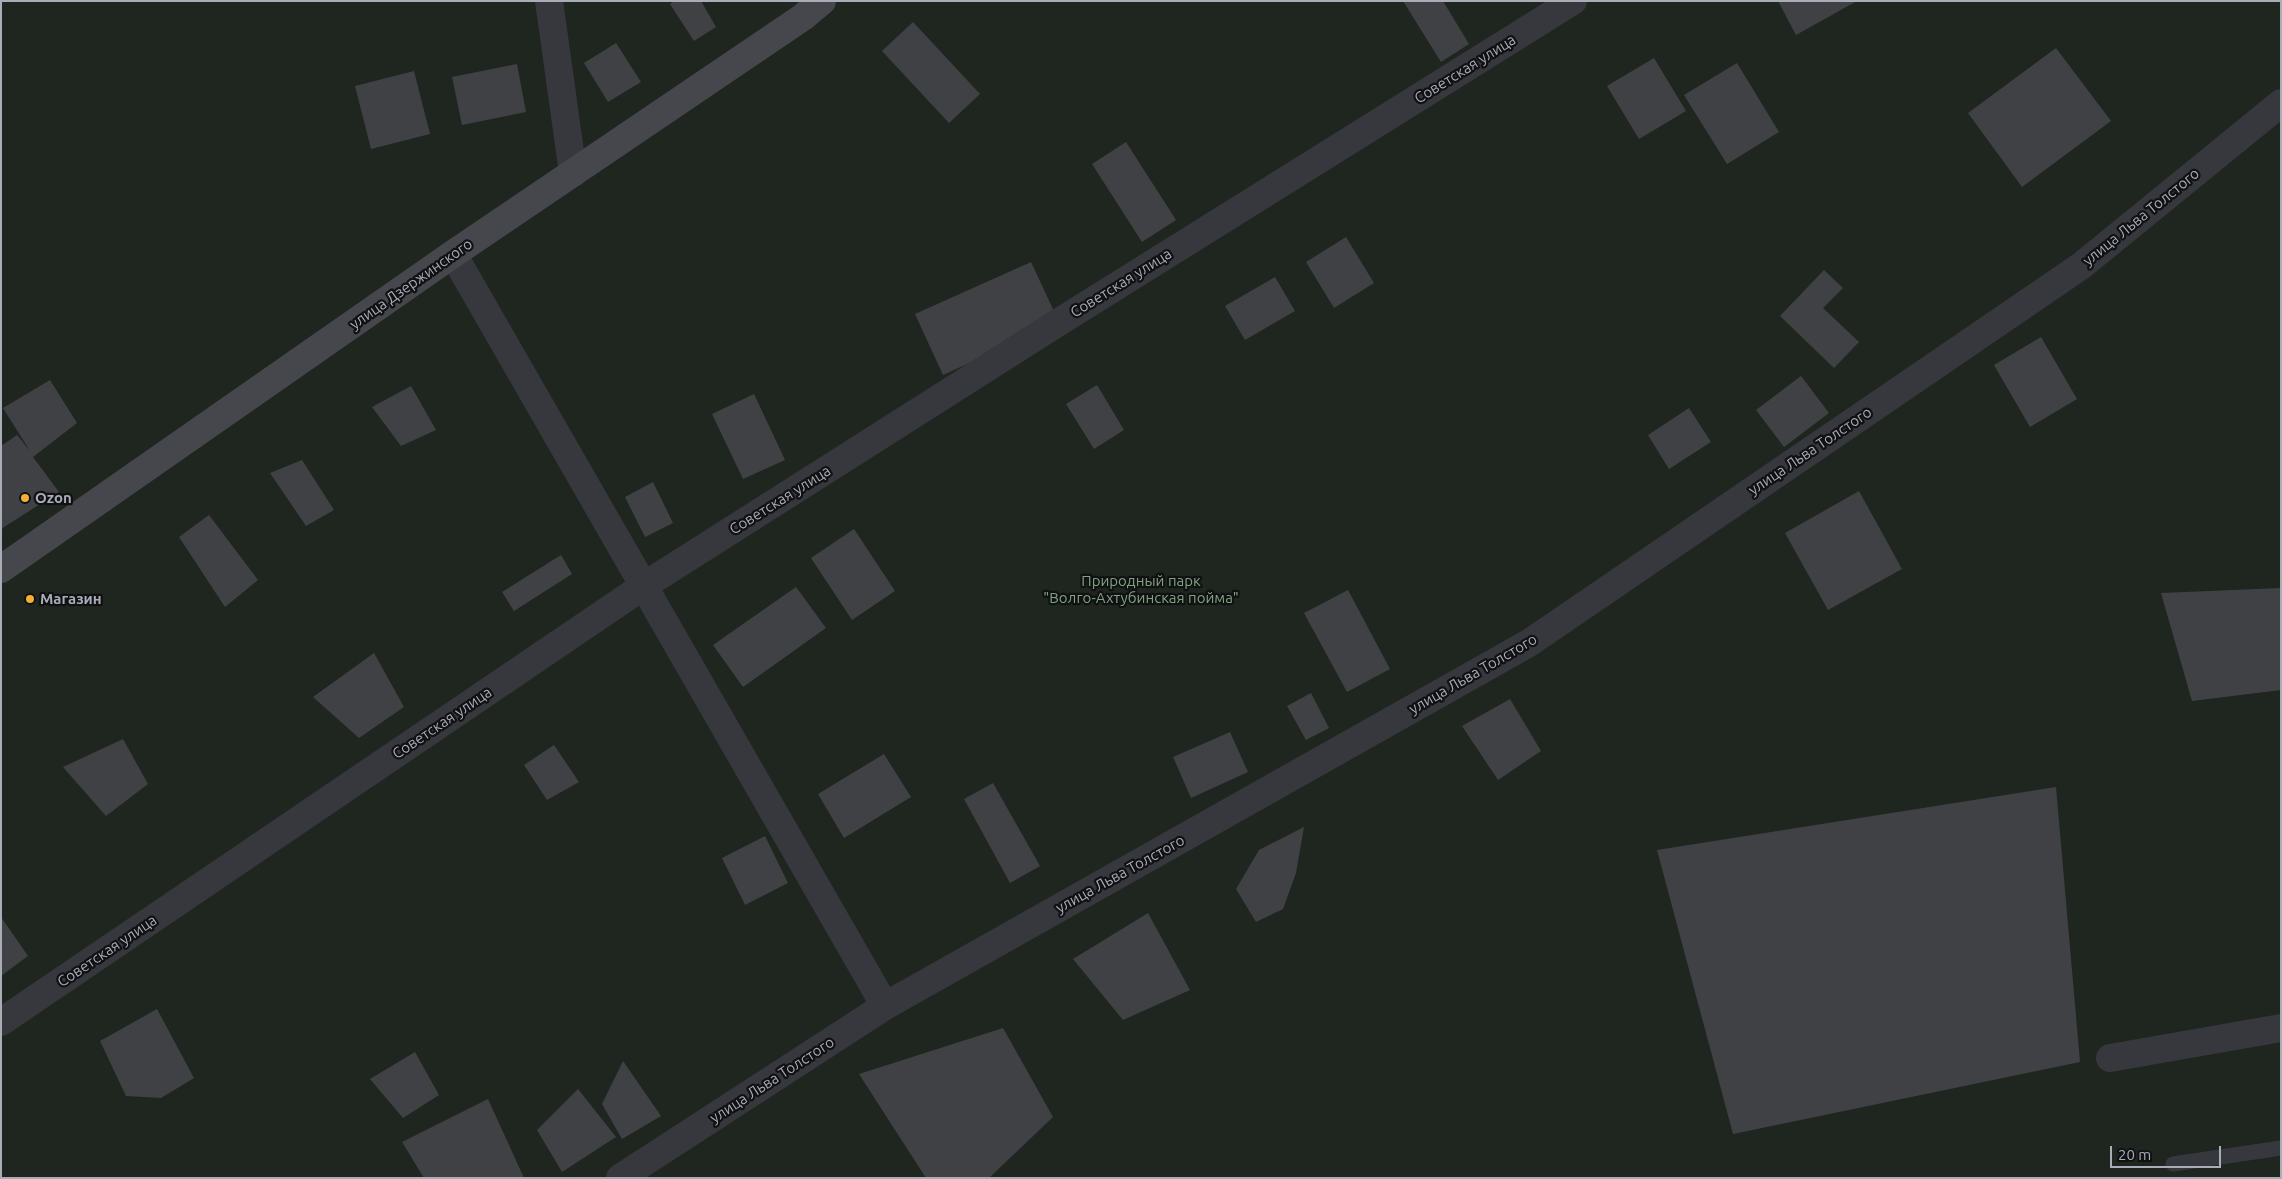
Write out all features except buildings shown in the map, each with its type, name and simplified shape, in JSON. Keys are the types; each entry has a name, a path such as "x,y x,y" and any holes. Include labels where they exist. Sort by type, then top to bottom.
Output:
{"street":[{"path":"549,1 573,173"},
{"name":"улица Дзержинского","path":"1,570 453,254 803,17 822,1"},
{"name":"Советская улица","path":"1,1022 642,587 1059,322 1573,1"},
{"name":"улица Льва Толстого","path":"620,1178 885,1006 1529,643 2080,266 2281,103"},
{"path":"453,254 642,587 885,1006"},
{"path":"2110,1058 2281,1028"}],"lane":[{"path":"2173,1164 2281,1148"}],"green space":[{"name":"Природный парк \"Волго-Ахтубинская пойма\"","path":"1,1 2281,1 2281,1178 1,1178"}],"place":[{"name":"Ozon","path":"25,498"},
{"name":"Магазин","path":"30,599"}]}
